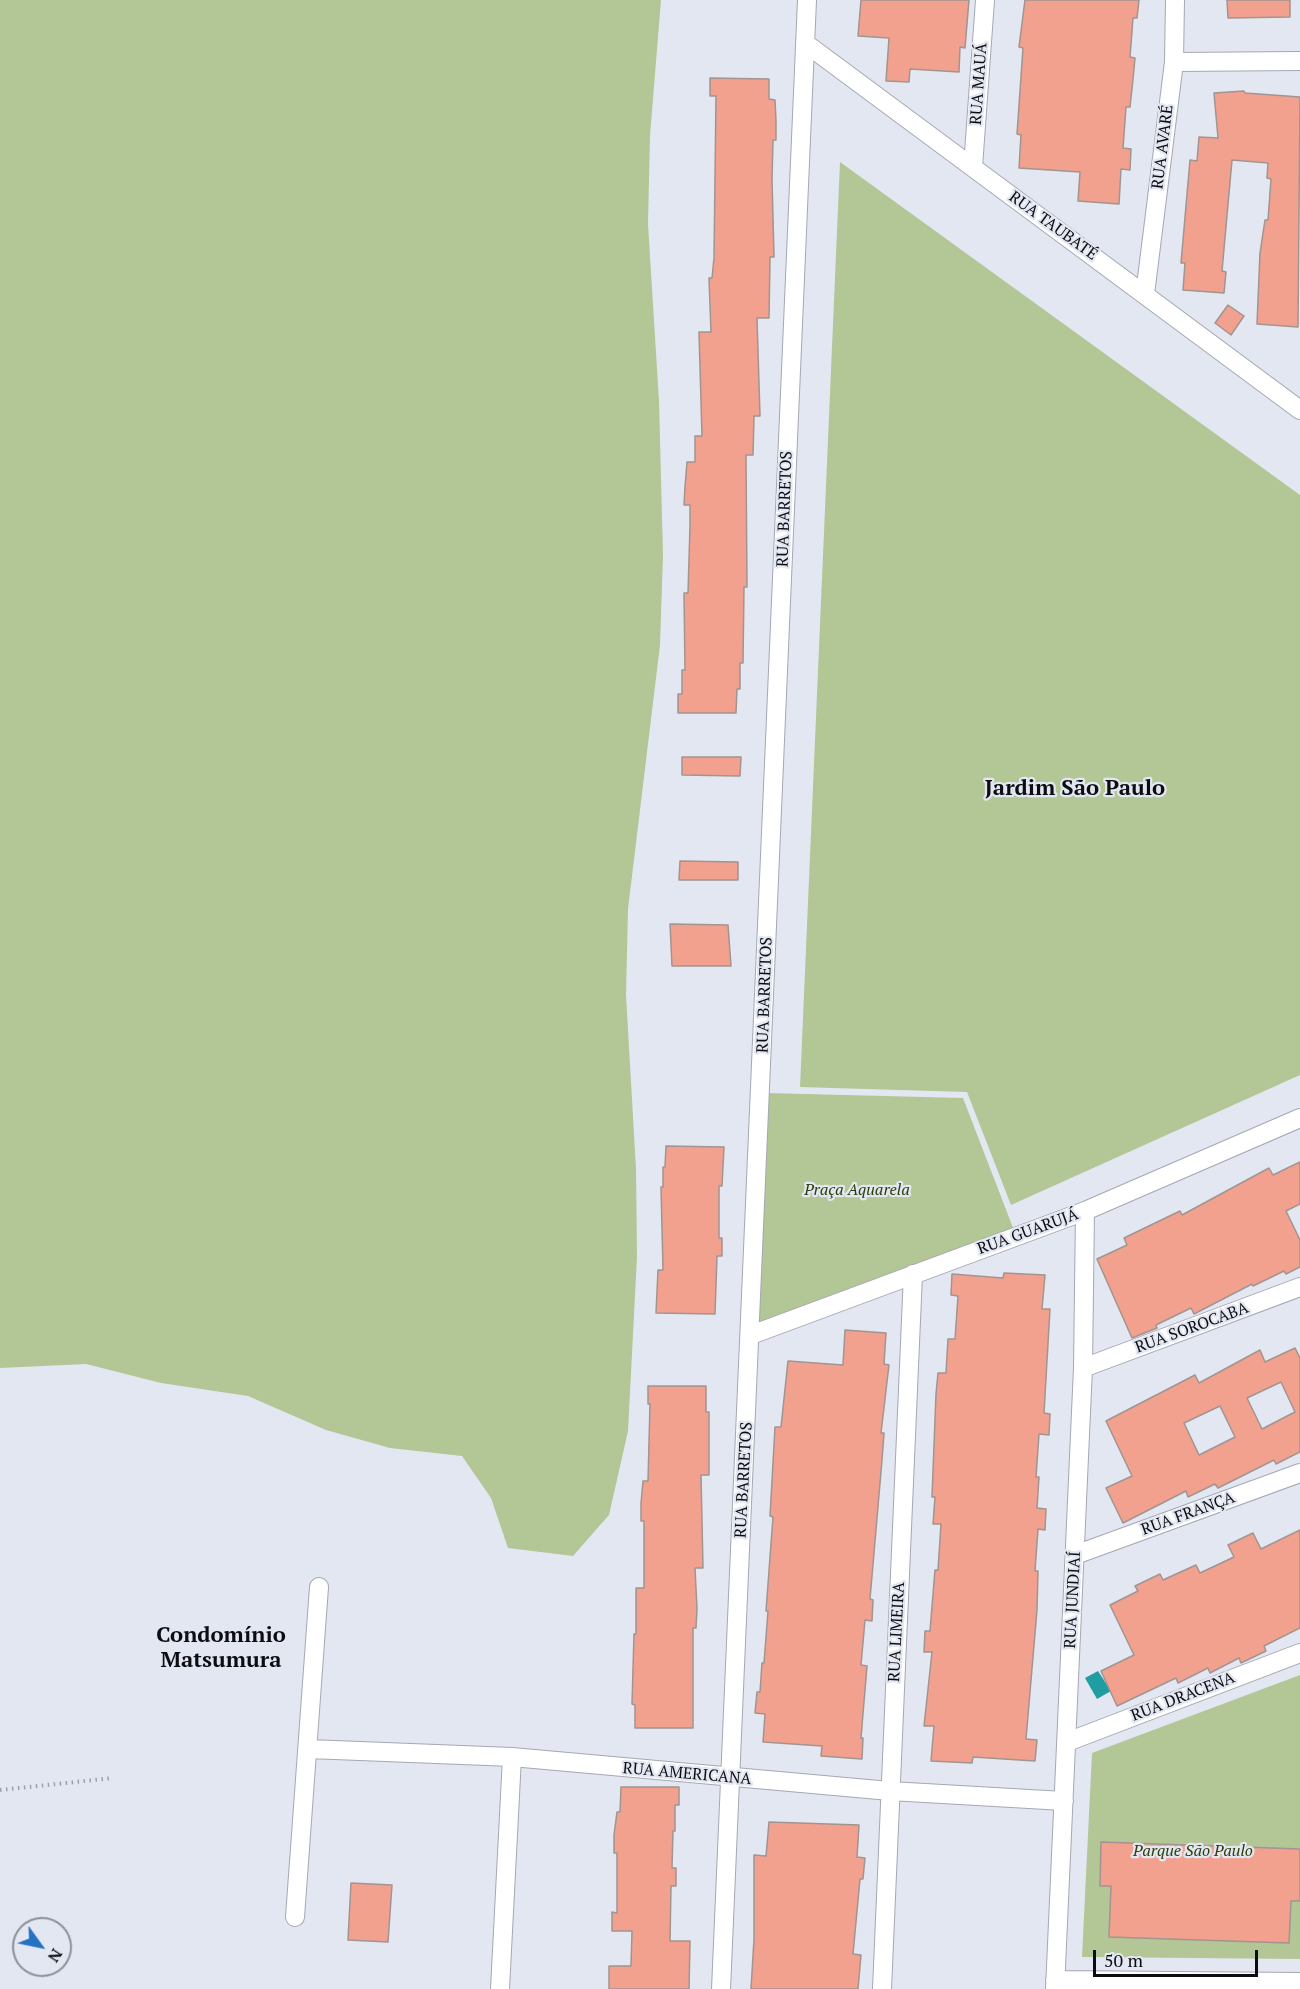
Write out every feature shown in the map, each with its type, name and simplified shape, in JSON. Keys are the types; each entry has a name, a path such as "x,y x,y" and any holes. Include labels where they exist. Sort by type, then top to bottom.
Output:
{"street":[{"name":"RUA BARRETOS","path":"721,1989 807,0"},
{"name":"RUA MAUÁ","path":"973,167 985,0"},
{"name":"RUA AVARÉ","path":"1145,294 1174,62 1175,0"},
{"name":"RUA TAUBATÉ","path":"805,43 1300,410"},
{"path":"1174,62 1300,61"},
{"name":"RUA GUARUJÁ","path":"751,1335 1085,1211 1300,1118"},
{"name":"RUA JUNDIAÍ","path":"1055,1985 1083,1368 1085,1211"},
{"name":"RUA LIMEIRA","path":"882,1989 913,1274"},
{"name":"RUA SOROCABA","path":"1083,1368 1300,1287"},
{"name":"RUA FRANÇA","path":"1075,1555 1300,1473"},
{"path":"296,1917 319,1587"},
{"name":"RUA DRACENA","path":"1067,1742 1300,1653"},
{"name":"RUA AMERICANA","path":"309,1749 512,1757 890,1791 1064,1800"},
{"path":"500,1989 512,1757"},
{"path":"1055,1985 1300,1982"}],"path":[{"path":"0,1791 113,1778"}],"green space":[{"path":"0,0 661,0 650,136 648,224 659,401 663,555 660,645 628,909 626,995 636,1169 637,1257 628,1431 609,1515 573,1556 508,1548 491,1498 462,1456 390,1448 326,1430 248,1396 161,1383 86,1364 0,1368"},
{"path":"840,162 1300,495 1300,1075 1011,1205 967,1092 800,1087"},
{"name":"Praça Aquarela","path":"766,1093 963,1098 1015,1233 755,1331"},
{"name":"Parque São Paulo","path":"1300,1675 1300,1959 1082,1957 1092,1753"}],"water":[{"path":"1098,1671 1111,1691 1097,1699 1085,1678"}],"building":[{"path":"861,0 969,0 965,48 960,47 959,72 910,69 909,82 886,81 889,38 858,36"},
{"path":"1025,0 1139,0 1137,18 1133,18 1130,57 1135,58 1130,107 1126,107 1123,148 1131,149 1130,170 1121,169 1119,204 1078,201 1080,172 1019,168 1021,135 1017,134 1023,48 1019,47"},
{"path":"1227,0 1290,0 1290,17 1228,18"},
{"path":"710,78 769,79 769,99 775,100 776,121 772,179 774,257 770,257 769,318 757,318 760,416 754,416 753,455 746,455 747,587 744,587 743,663 740,663 740,689 737,689 736,713 678,713 678,694 682,694 682,670 685,670 684,593 688,593 690,505 684,505 687,462 695,462 695,436 702,436 699,332 711,332 709,278 712,278 714,258 716,96 710,96"},
{"path":"1244,91 1245,93 1300,97 1298,327 1257,324 1260,253 1265,220 1268,220 1271,179 1267,178 1268,163 1232,160 1222,271 1226,272 1224,293 1183,290 1185,263 1181,263 1190,160 1197,161 1199,137 1218,138 1214,93"},
{"path":"1228,305 1244,316 1231,335 1215,323"},
{"path":"682,757 741,757 740,776 682,775"},
{"path":"680,861 738,862 738,880 679,880"},
{"path":"670,924 728,925 731,966 672,966"},
{"path":"666,1146 724,1147 722,1186 719,1186 719,1238 722,1238 722,1256 717,1256 715,1314 656,1313 658,1270 663,1270 661,1187 663,1187"},
{"path":"1300,1162 1300,1204 1286,1211 1300,1240 1300,1267 1286,1274 1284,1271 1253,1286 1252,1284 1194,1314 1191,1308 1156,1325 1157,1328 1132,1338 1097,1259 1127,1245 1124,1238 1180,1211 1182,1215 1269,1168 1273,1175"},
{"path":"1004,1273 1045,1275 1042,1309 1050,1309 1044,1413 1050,1414 1049,1435 1039,1434 1036,1477 1039,1477 1037,1508 1046,1509 1045,1530 1038,1529 1035,1571 1038,1571 1037,1610 1026,1739 1037,1740 1035,1761 973,1757 972,1763 931,1761 934,1726 924,1726 932,1652 924,1652 925,1631 930,1631 935,1570 938,1570 941,1524 933,1524 935,1497 932,1497 936,1394 938,1373 946,1373 948,1339 955,1339 958,1296 951,1295 952,1274 1003,1278"},
{"path":"845,1330 886,1333 884,1364 889,1365 881,1433 884,1433 870,1599 873,1600 872,1621 865,1620 861,1665 867,1666 861,1738 863,1738 862,1759 821,1756 822,1746 763,1742 765,1714 755,1713 757,1692 760,1692 762,1663 764,1663 768,1611 766,1611 773,1517 770,1516 775,1427 781,1427 788,1361 843,1365"},
{"path":"1295,1348 1300,1358 1300,1452 1276,1464 1274,1460 1218,1488 1215,1484 1188,1497 1186,1491 1123,1523 1106,1488 1132,1476 1106,1421 1195,1375 1199,1383 1260,1350 1265,1362","holes":["1281,1382 1295,1412 1262,1429 1247,1398","1220,1406 1235,1437 1199,1455 1184,1423"]},
{"path":"648,1386 706,1386 706,1412 709,1412 709,1475 701,1475 703,1568 695,1568 697,1609 696,1628 693,1628 693,1728 635,1728 635,1705 632,1704 634,1634 636,1634 636,1588 644,1588 644,1521 641,1521 641,1503 643,1481 648,1481 650,1404 648,1404"},
{"path":"1300,1530 1300,1628 1264,1646 1266,1651 1241,1663 1239,1658 1210,1673 1208,1668 1178,1683 1176,1678 1117,1706 1101,1671 1134,1655 1110,1605 1138,1591 1135,1586 1160,1574 1163,1580 1196,1565 1200,1573 1234,1557 1228,1545 1253,1533 1261,1549"},
{"path":"621,1787 679,1787 679,1805 675,1805 675,1831 673,1831 672,1868 676,1868 676,1886 671,1886 670,1941 690,1941 689,1989 609,1989 609,1966 631,1966 632,1931 612,1931 612,1912 617,1913 617,1853 614,1853 614,1835 617,1812 620,1812"},
{"path":"769,1822 859,1825 857,1857 865,1858 863,1879 860,1879 853,1954 861,1955 858,1989 751,1989 754,1939 754,1855 766,1856"},
{"path":"1101,1842 1300,1849 1300,1901 1291,1901 1289,1943 1109,1937 1111,1886 1100,1886"},
{"path":"351,1883 392,1885 388,1942 348,1940"}],"district":[{"name":"Jardim São Paulo","path":"1075,789"},
{"name":"Condomínio Matsumura","path":"221,1649"}]}
